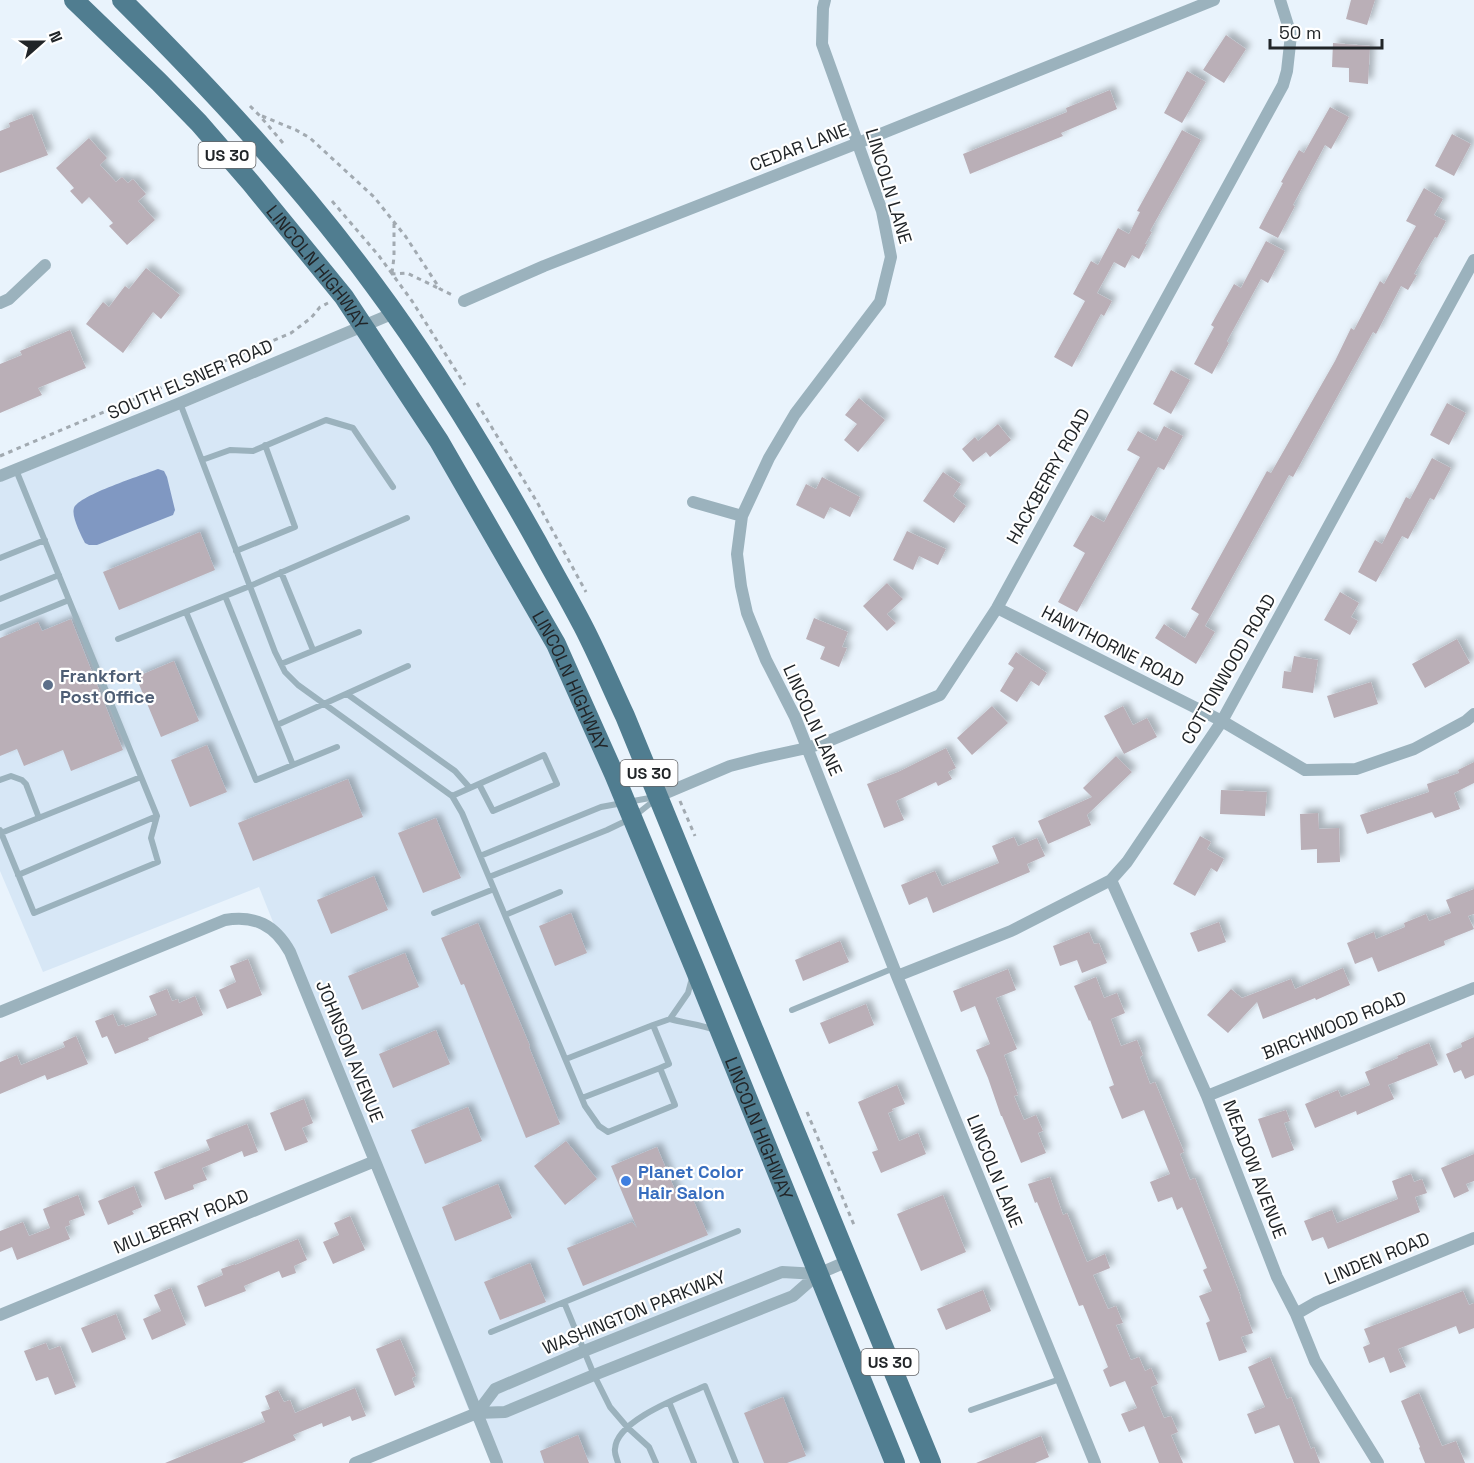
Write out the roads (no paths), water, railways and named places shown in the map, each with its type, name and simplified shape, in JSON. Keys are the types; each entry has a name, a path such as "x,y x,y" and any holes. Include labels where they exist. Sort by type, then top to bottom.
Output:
{"main road":[{"name":"LINCOLN HIGHWAY","path":"74,0 198,123 297,238 344,297 439,441 556,644 629,810 695,969 895,1463"},
{"name":"LINCOLN HIGHWAY","path":"122,0 185,63 337,236 433,369 501,477 582,624 626,716 931,1463"}],"street":[{"name":"LINCOLN LANE","path":"825,0 822,44 882,211 891,257 880,302 795,414 769,458 742,516 737,554 741,586 747,613 766,660 795,717 895,972 1095,1463"},
{"name":"CEDAR LANE","path":"464,301 544,266 1214,0"},
{"name":"HACKBERRY ROAD","path":"659,796 730,766 831,740 939,695 997,608 1283,85 1291,34 1280,0"},
{"name":"COTTONWOOD ROAD","path":"895,972 1011,931 1111,880 1127,862 1222,721 1474,260"},
{"path":"0,303 9,299 45,264"},
{"name":"SOUTH ELSNER ROAD","path":"0,476 394,313"},
{"path":"693,502 742,516"},
{"name":"HAWTHORNE ROAD","path":"997,608 1222,721 1305,770 1356,769 1414,749 1466,721 1474,714"},
{"name":"MEADOW AVENUE","path":"1111,880 1207,1096 1277,1277 1296,1314 1315,1361 1378,1463"},
{"name":"JOHNSON AVENUE","path":"0,1012 216,922 249,918 261,922 274,931 290,952 496,1463"},
{"name":"BIRCHWOOD ROAD","path":"1207,1096 1474,988"},
{"name":"MULBERRY ROAD","path":"0,1315 375,1161"},
{"name":"LINDEN ROAD","path":"1296,1314 1317,1302 1474,1238"},
{"name":"WASHINGTON PARKWAY","path":"356,1463 477,1413 505,1412 793,1296 818,1274 848,1261"},
{"name":"WASHINGTON PARKWAY","path":"477,1413 495,1389 584,1351 782,1272 818,1274"}],"lane":[{"path":"180,403 285,672 298,685 452,796 462,813 585,1106 599,1126 608,1132 675,1105 660,1068"},
{"path":"202,460 230,450 253,451 326,420 353,428 393,487"},
{"path":"236,551 294,527 265,445"},
{"path":"16,470 157,816 151,838 158,862 34,913 1,832 141,777"},
{"path":"118,639 250,586 407,518"},
{"path":"0,558 45,540"},
{"path":"281,572 313,650"},
{"path":"0,599 59,575"},
{"path":"225,596 293,765"},
{"path":"0,628 69,600"},
{"path":"186,612 256,780 337,747"},
{"path":"281,664 358,632"},
{"path":"277,725 408,666"},
{"path":"347,694 455,771 470,788"},
{"path":"452,796 544,755 557,784 493,811 479,784"},
{"path":"0,780 11,776 22,780 26,784 39,818"},
{"path":"489,877 607,830 629,810 659,796"},
{"path":"480,856 601,807 629,810 659,796"},
{"path":"18,875 157,816"},
{"path":"434,914 494,889"},
{"path":"505,915 560,892"},
{"path":"566,1059 670,1018 688,993 695,969"},
{"path":"792,1010 895,972"},
{"path":"670,1018 721,1032"},
{"path":"582,1098 669,1064 653,1025"},
{"path":"491,1332 738,1231"},
{"path":"564,1302 594,1375 610,1407 649,1447 656,1463"},
{"path":"971,1410 1060,1378"},
{"path":"618,1463 615,1449 617,1441 628,1428 650,1411 705,1386 736,1463"},
{"path":"669,1402 694,1463"}],"water":[{"path":"158,469 164,471 167,477 175,510 173,515 97,545 85,543 73,511 78,503 87,497"}],"place":[{"name":"Frankfort Post Office","path":"48,685"},
{"name":"Planet Color Hair Salon","path":"626,1181"}]}
